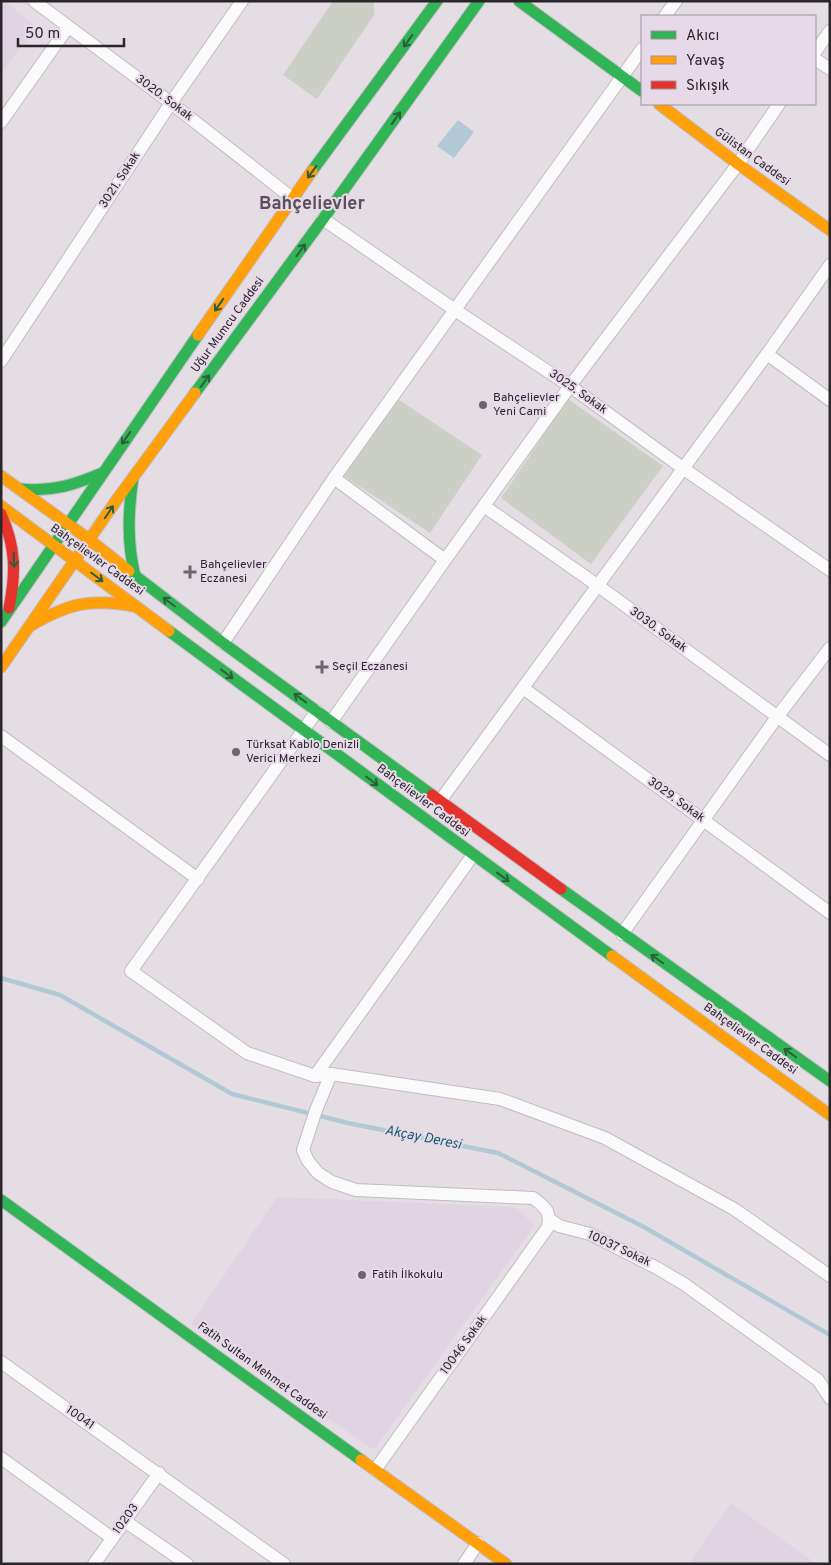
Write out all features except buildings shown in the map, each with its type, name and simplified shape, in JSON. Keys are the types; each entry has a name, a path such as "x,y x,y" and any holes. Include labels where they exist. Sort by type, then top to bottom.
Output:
{"street":[{"name":"3020. Sokak","path":"34,1 171,103 292,198"},
{"name":"3021. Sokak","path":"1,361 171,103 242,1"},
{"name":"Uğur Mumcu Caddesi","path":"4,618 292,198 437,1"},
{"name":"Uğur Mumcu Caddesi","path":"1,667 133,478 324,219 479,1"},
{"path":"519,1 641,90"},
{"path":"666,15 676,1"},
{"path":"1,122 68,27"},
{"path":"816,51 830,31"},
{"path":"223,643 334,478 641,51"},
{"path":"816,59 830,69"},
{"name":"Gülistan Caddesi","path":"660,105 830,230"},
{"path":"331,722 570,386 738,164 778,105"},
{"name":"3025. Sokak","path":"324,219 455,310 570,386 684,469 830,570"},
{"path":"440,801 768,354 830,265"},
{"path":"768,354 830,400"},
{"path":"18,488 37,492 50,491 77,484 102,473"},
{"name":"Bahçelievler Caddesi","path":"1,476 90,540 223,643 622,934 828,1076"},
{"path":"133,478 127,524 129,552 135,576"},
{"path":"334,478 445,560"},
{"name":"Bahçelievler Caddesi","path":"1,506 473,856 830,1115"},
{"name":"3030. Sokak","path":"484,506 598,585 830,755"},
{"path":"1,514 9,528 14,547 15,572 4,618"},
{"path":"29,626 60,610 84,603 102,601 138,607"},
{"path":"622,934 777,717 830,648"},
{"name":"3029. Sokak","path":"523,688 830,913"},
{"path":"317,711 130,971 247,1053 315,1076 331,1074 500,1099 604,1138 734,1209 830,1276"},
{"path":"1,736 198,879"},
{"path":"315,1076 473,856"},
{"path":"331,1074 316,1110 303,1150 308,1161 318,1173 332,1182 356,1190 533,1198 547,1211 549,1219"},
{"name":"Fatih Sultan Mehmet Caddesi","path":"1,1200 506,1564"},
{"name":"10037 Sokak","path":"549,1219 560,1226 590,1234 684,1284 818,1380 830,1398"},
{"name":"10046 Sokak","path":"375,1470 548,1227 549,1219"},
{"name":"10041","path":"1,1362 284,1564"},
{"path":"1,1458 112,1538"},
{"name":"10203","path":"94,1564 159,1473"},
{"path":"125,1520 187,1564"},
{"path":"464,1564 478,1543"}],"shaded area":[{"path":"1,1 4,1 31,22 35,29 1,73"},
{"path":"333,1 374,1 374,15 317,99 283,75"},
{"path":"396,398 482,455 430,533 344,476"},
{"path":"568,399 663,466 591,564 501,498"},
{"name":"Fatih İlkokulu","path":"277,1197 515,1207 535,1225 374,1450 191,1324"},
{"path":"731,1503 817,1564 688,1564"}],"water":[{"path":"458,120 474,132 454,158 437,146"}],"waterway":[{"name":"Akçay Deresi","path":"1,978 60,995 232,1094 348,1123 498,1153 644,1227 830,1335"}],"traffic: fast":[{"path":"312,171 437,1"},
{"path":"195,393 323,219 479,1"},
{"path":"519,1 641,90"},
{"path":"1,622 198,335"},
{"path":"21,489 32,490 63,487 102,473"},
{"path":"133,478 129,527 135,576"},
{"path":"129,571 223,643 432,795"},
{"path":"169,631 612,956"},
{"path":"561,889 830,1081"},
{"path":"1,1200 361,1460"}],"traffic: slow":[{"path":"660,105 830,230"},
{"path":"198,335 312,171"},
{"path":"1,667 118,498 195,393"},
{"path":"1,476 90,540 129,571"},
{"path":"1,506 169,631"},
{"path":"30,626 56,612 79,605 104,603 133,606"},
{"path":"612,956 830,1115"},
{"path":"361,1460 506,1564"}],"traffic: jam":[{"path":"1,514 10,538 13,560 14,572 9,608"},
{"path":"432,795 561,889"}],"place":[{"name":"Bahçelievler Yeni Cami","path":"483,405"},
{"name":"Bahçelievler Eczanesi","path":"190,572"},
{"name":"Seçil Eczanesi","path":"322,667"},
{"name":"Türksat Kablo Denizli Verici Merkezi","path":"236,752"},
{"name":"Fatih İlkokulu","path":"362,1275"}],"district":[{"name":"Bahçelievler","path":"312,204"}]}
